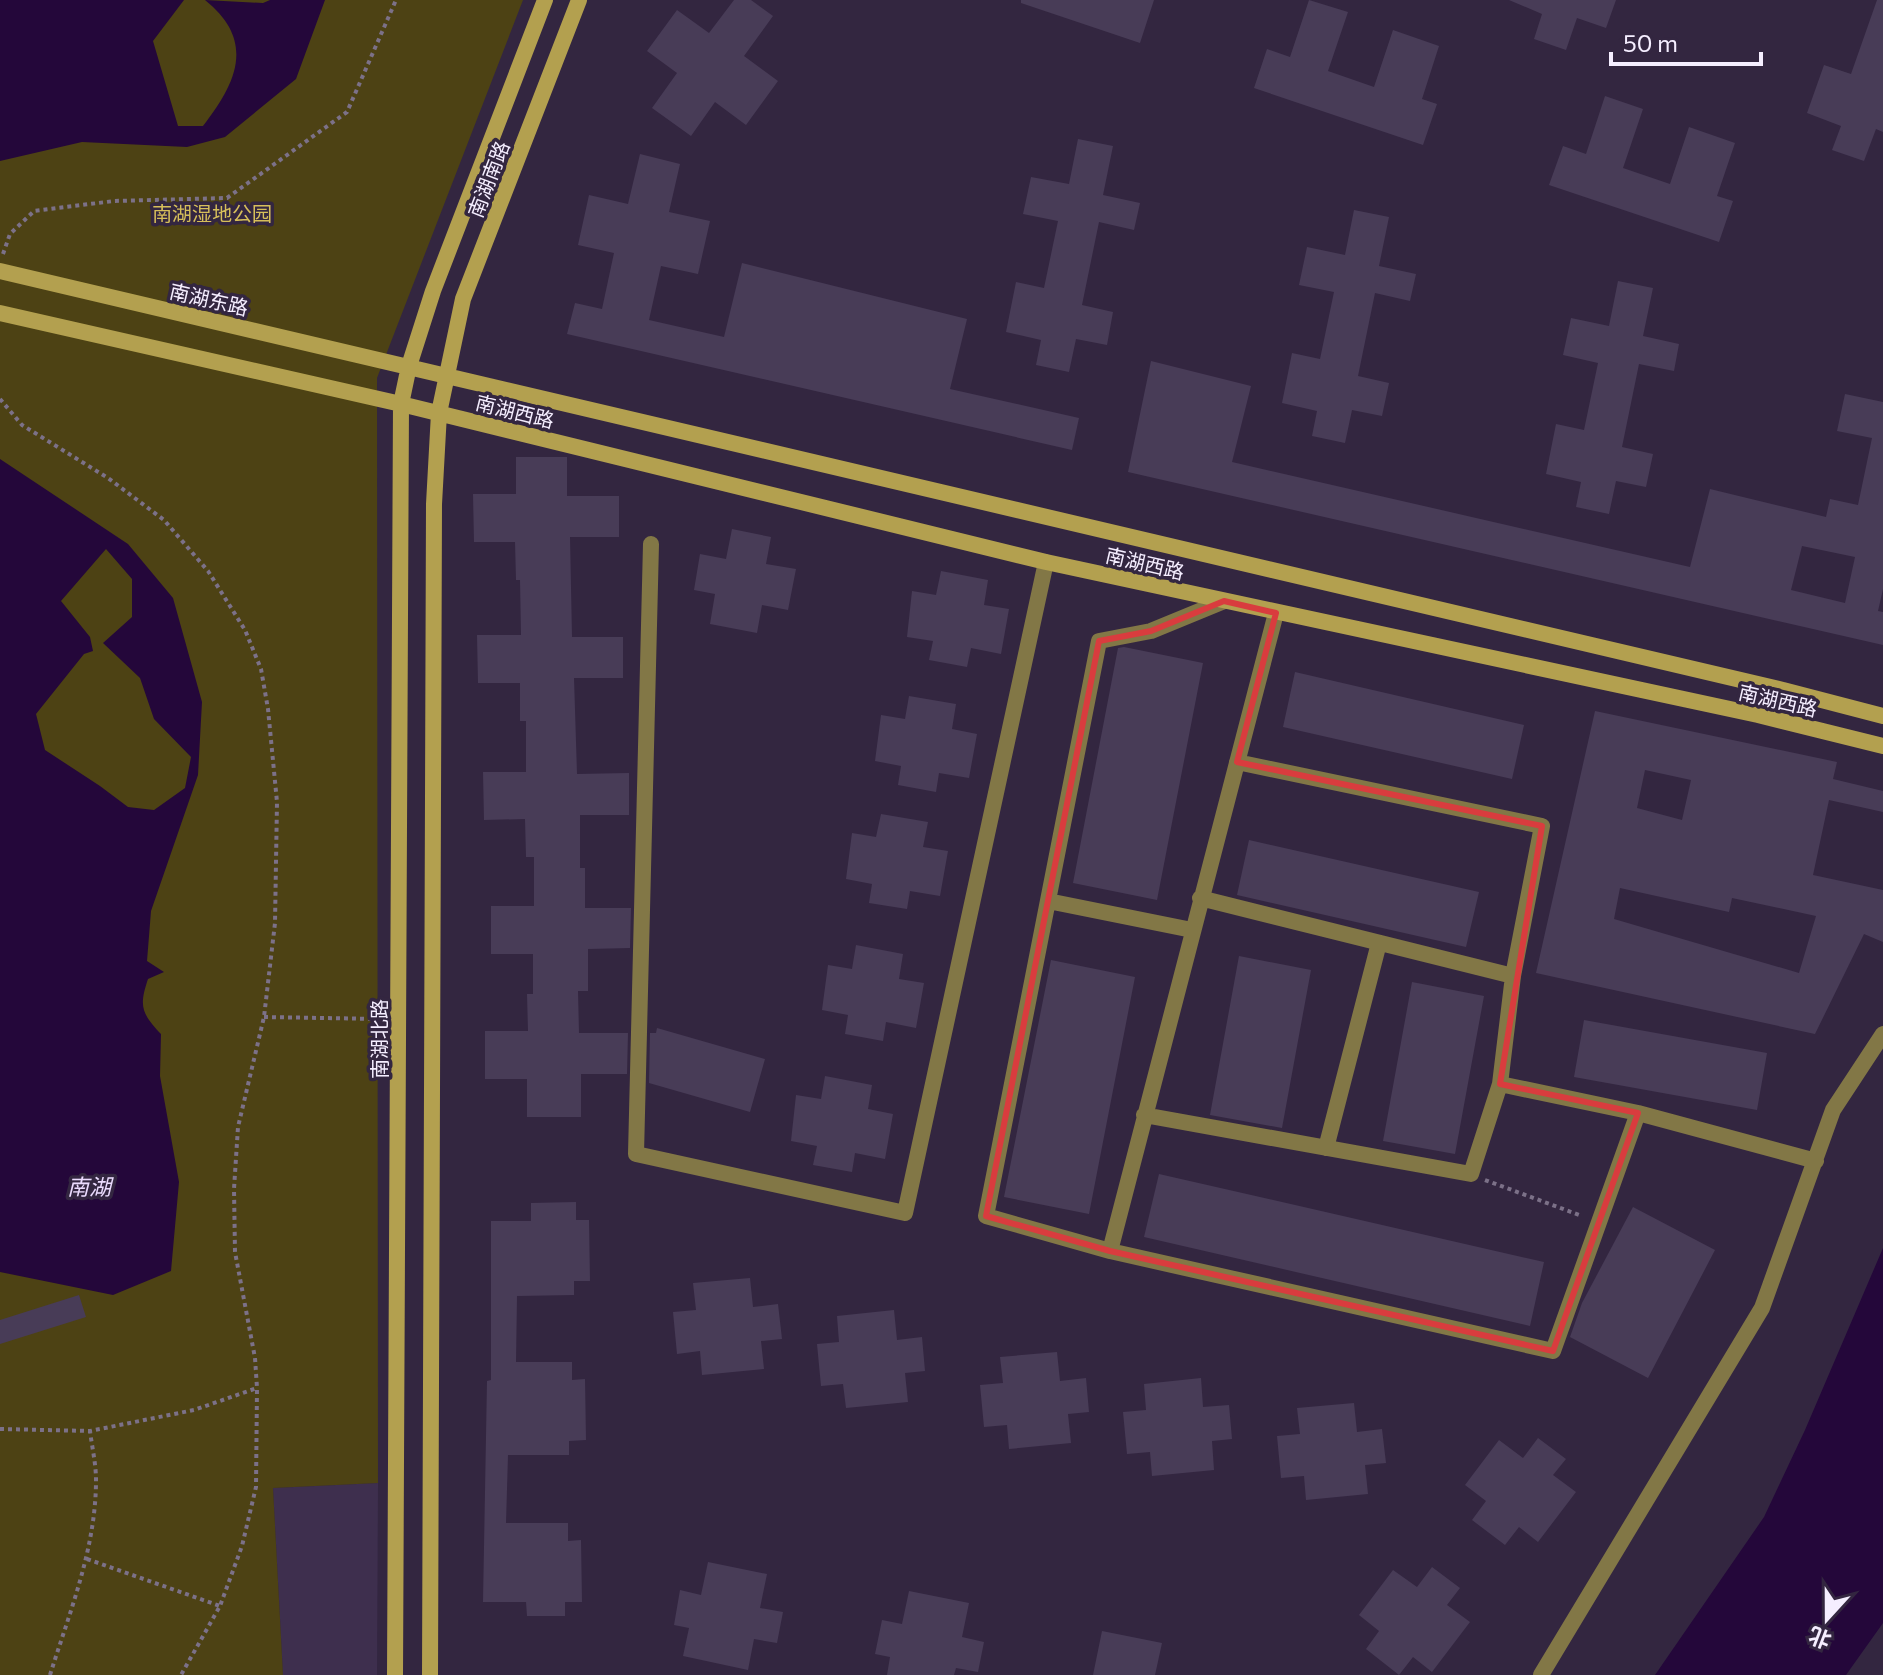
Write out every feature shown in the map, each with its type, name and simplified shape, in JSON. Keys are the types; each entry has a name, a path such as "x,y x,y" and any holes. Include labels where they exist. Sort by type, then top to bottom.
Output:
{"main road":[{"name":"南湖南路","path":"401,404 409,366 433,291 545,0"},
{"name":"南湖南路","path":"439,413 463,299 579,0"},
{"name":"南湖东路","path":"0,271 409,366"},
{"path":"0,313 401,404"},
{"name":"南湖西路","path":"409,366 1883,716"},
{"name":"南湖西路","path":"401,404 1046,562 1758,715 1883,746"},
{"name":"南湖北路","path":"395,1675 401,404"},
{"path":"430,1675 434,504 439,413"}],"street":[{"path":"651,544 636,1154 905,1213 1046,562"},
{"path":"1224,601 1151,631 1099,641 986,1216 1110,1251 1553,1351 1638,1113"},
{"path":"1110,1251 1276,613"},
{"path":"1144,1115 1471,1174 1500,1084 1513,976 1542,826 1237,762"},
{"path":"1200,898 1513,976"},
{"path":"1048,901 1192,930"},
{"path":"1326,1148 1379,943"},
{"path":"1541,1675 1762,1308 1833,1110 1883,1034"},
{"path":"1500,1084 1638,1113 1816,1161"}],"path":[{"path":"0,264 10,234 34,211 114,201 227,198 347,112 396,0"},
{"path":"0,399 22,425 108,478 164,520 208,571 245,630 261,669 268,709 277,802 275,923 264,1017 238,1127 234,1189 235,1252 255,1358 256,1487 242,1546 220,1606 181,1675"},
{"path":"264,1017 399,1019"},
{"path":"1471,1174 1599,1222"},
{"path":"0,1429 90,1431 194,1410 257,1388"},
{"path":"50,1675 87,1559 95,1516 96,1477 90,1431"},
{"path":"87,1559 220,1606"}],"highlighted area":[{"path":"1224,601 1276,613 1237,762 1542,826 1500,1084 1638,1113 1553,1351 1110,1251 986,1216 1099,641 1151,631"}],"shaded area":[{"path":"378,1483 377,1675 283,1675 273,1488"}],"green space":[{"name":"南湖湿地公园","path":"0,0 523,0 377,378 378,1483 273,1488 283,1675 0,1675"}],"water":[{"path":"0,0 184,0 153,41 178,126 203,126 225,94 236,62 236,46 231,31 221,15 205,0 263,3 270,0 325,0 296,79 225,137 187,147 82,142 0,161"},
{"name":"南湖","path":"0,459 128,544 173,598 202,702 198,775 151,911 147,961 164,972 148,979 143,996 146,1014 161,1034 160,1076 179,1182 171,1271 113,1295 0,1272","holes":["106,549 132,579 132,617 103,643 140,678 154,719 191,757 185,788 154,810 128,807 45,750 36,714 84,654 93,651 90,637 61,601"]},
{"path":"1883,1248 1883,1623 1846,1675 1655,1675 1764,1517"}],"building":[{"path":"734,0 751,0 773,16 744,56 778,81 746,125 715,102 691,136 652,108 677,73 647,51 677,10 709,33"},
{"path":"1021,0 1154,0 1140,43 1021,3"},
{"path":"1309,0 1348,12 1328,71 1374,87 1393,30 1439,46 1422,99 1437,104 1423,145 1254,88 1267,49 1290,57"},
{"path":"1509,0 1616,0 1606,28 1577,18 1566,50 1534,39 1542,14"},
{"path":"1877,0 1883,0 1883,132 1876,129 1864,161 1832,150 1841,126 1807,113 1824,65 1851,74"},
{"path":"1605,96 1643,109 1623,168 1670,184 1689,127 1735,143 1717,196 1733,201 1719,242 1549,185 1563,146 1586,154"},
{"path":"1078,139 1113,146 1103,195 1140,203 1134,230 1099,222 1082,305 1113,312 1107,345 1076,339 1069,372 1036,365 1041,340 1006,332 1016,282 1044,288 1058,221 1023,214 1031,177 1069,184"},
{"path":"640,154 680,164 669,212 710,221 698,274 661,266 649,320 724,337 742,263 967,319 950,389 1079,418 1072,450 567,334 575,303 602,309 614,253 578,245 589,195 628,204"},
{"path":"1354,210 1389,217 1379,266 1416,274 1410,301 1375,293 1358,376 1389,383 1382,416 1352,410 1345,443 1312,436 1317,411 1282,403 1292,353 1320,359 1334,292 1299,285 1307,247 1345,255"},
{"path":"1618,281 1653,288 1643,336 1679,344 1674,371 1639,364 1622,447 1653,454 1646,487 1616,481 1609,514 1576,507 1581,482 1546,474 1556,424 1584,430 1598,363 1563,355 1571,318 1609,326"},
{"path":"1151,361 1251,386 1232,462 1690,567 1710,489 1826,517 1830,499 1858,505 1872,438 1837,431 1845,394 1883,402 1883,589 1878,611 1883,612 1883,645 1128,472","holes":["1802,546 1855,557 1845,603 1791,590"]},
{"path":"516,457 567,457 567,496 619,496 619,537 570,537 572,637 623,637 623,678 574,678 577,774 629,773 629,815 580,815 580,868 585,868 585,908 631,908 630,948 588,949 588,991 578,991 579,1033 628,1033 627,1074 581,1074 581,1117 527,1117 527,1079 485,1079 485,1031 528,1031 527,994 533,994 533,954 491,954 491,906 534,906 534,857 526,857 525,819 484,820 483,772 526,772 526,721 520,721 520,683 478,683 477,635 521,635 520,580 516,580 515,542 474,542 473,494 516,494"},
{"path":"732,529 771,537 766,564 796,569 788,610 762,605 757,633 710,624 715,594 694,590 700,554 726,559"},
{"path":"941,571 988,580 984,605 1009,609 1001,654 971,648 967,667 929,660 933,641 907,637 912,591 936,595"},
{"path":"1118,648 1203,663 1157,900 1073,883"},
{"path":"1295,672 1524,725 1512,779 1283,727"},
{"path":"909,696 956,704 952,729 977,734 969,778 939,773 936,792 898,785 901,766 875,761 881,715 905,719"},
{"path":"1595,711 1837,762 1833,779 1883,791 1883,812 1829,800 1813,875 1883,890 1883,942 1864,934 1815,1034 1536,973","holes":["1645,770 1691,780 1682,820 1637,808","1620,888 1729,912 1732,898 1816,916 1799,973 1614,919"]},
{"path":"881,814 928,822 923,847 948,851 940,896 910,891 907,909 869,903 872,884 846,879 852,833 876,837"},
{"path":"1249,840 1479,892 1466,947 1237,895"},
{"path":"856,945 903,954 899,979 924,983 916,1028 886,1022 883,1041 845,1034 848,1015 822,1010 828,965 852,969"},
{"path":"1239,956 1311,970 1282,1128 1210,1115"},
{"path":"1051,960 1135,977 1089,1214 1004,1197"},
{"path":"1412,982 1484,996 1455,1154 1383,1141"},
{"path":"1584,1020 1767,1053 1757,1110 1574,1077"},
{"path":"657,1028 765,1059 750,1112 649,1083 650,1033 656,1033"},
{"path":"825,1076 872,1085 868,1109 893,1114 885,1159 855,1153 852,1172 813,1165 817,1146 791,1141 796,1095 821,1099"},
{"path":"1159,1174 1544,1262 1530,1326 1144,1237"},
{"path":"576,1202 576,1220 589,1220 590,1281 574,1281 574,1295 517,1296 516,1362 572,1362 572,1380 585,1379 586,1440 569,1441 569,1455 508,1455 506,1523 568,1523 568,1541 581,1540 582,1602 565,1602 565,1616 527,1616 526,1602 483,1602 487,1381 491,1380 491,1221 531,1221 531,1203"},
{"path":"1633,1207 1715,1250 1648,1378 1570,1337 1582,1303"},
{"path":"750,1278 753,1307 778,1304 782,1339 761,1341 764,1369 702,1375 700,1351 677,1354 673,1312 696,1310 693,1283"},
{"path":"79,1295 86,1317 0,1344 0,1320"},
{"path":"894,1310 897,1340 922,1337 925,1371 905,1373 908,1402 846,1408 843,1384 821,1386 817,1344 839,1342 837,1316"},
{"path":"1057,1352 1060,1381 1086,1378 1089,1412 1068,1414 1071,1443 1009,1449 1007,1425 984,1427 980,1385 1003,1383 1000,1357"},
{"path":"1201,1378 1203,1407 1229,1405 1232,1439 1212,1441 1214,1470 1152,1476 1150,1452 1127,1454 1123,1412 1146,1410 1144,1384"},
{"path":"1354,1403 1357,1432 1382,1429 1386,1463 1365,1465 1368,1494 1306,1500 1304,1476 1281,1478 1277,1436 1300,1434 1297,1408"},
{"path":"1538,1438 1566,1459 1553,1475 1576,1492 1538,1542 1519,1527 1505,1545 1472,1520 1486,1501 1465,1485 1499,1440 1523,1458"},
{"path":"708,1562 767,1574 760,1608 783,1612 777,1643 754,1639 748,1670 683,1656 689,1628 674,1625 680,1590 701,1595"},
{"path":"1432,1567 1460,1588 1447,1605 1470,1622 1432,1672 1413,1657 1399,1675 1366,1649 1379,1631 1359,1615 1393,1570 1417,1587"},
{"path":"909,1591 969,1603 962,1637 984,1642 978,1672 956,1668 954,1675 887,1675 890,1657 875,1654 882,1620 902,1624"},
{"path":"1102,1631 1162,1643 1155,1675 1093,1675"}]}
